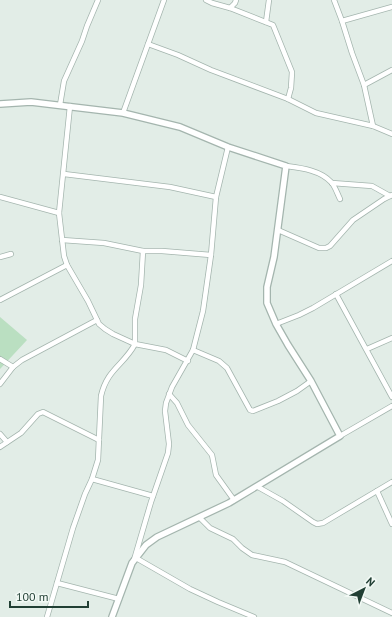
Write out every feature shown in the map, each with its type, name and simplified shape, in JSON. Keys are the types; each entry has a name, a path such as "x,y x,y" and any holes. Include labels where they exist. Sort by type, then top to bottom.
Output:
{"street":[{"path":"60,105 64,81 98,0"},
{"path":"123,113 164,0"},
{"path":"206,0 273,25 292,72 288,99"},
{"path":"230,8 236,0"},
{"path":"266,22 269,0"},
{"path":"334,0 364,85 373,126"},
{"path":"342,21 392,7"},
{"path":"148,44 178,54 217,73 288,99 316,113 373,126 392,134"},
{"path":"364,85 392,70"},
{"path":"0,104 32,102 70,106 123,113 180,127 228,147 286,166 314,171 324,175 332,183 340,198"},
{"path":"70,106 59,213 67,265 97,320 105,330 135,344 166,350 188,361"},
{"path":"112,617 132,563 168,453 169,444 165,411 169,394 193,350 203,311 211,255 216,197 228,147"},
{"path":"286,166 278,230 266,297 276,324 311,381 340,436"},
{"path":"64,174 170,187 216,197"},
{"path":"278,230 319,248 326,248 334,242 353,220 391,196 372,186 332,183"},
{"path":"0,197 59,213"},
{"path":"62,240 104,243 143,251 211,255"},
{"path":"47,617 80,508 98,460 101,396 103,389 108,377 135,344 135,319 141,285 143,251"},
{"path":"0,257 11,254"},
{"path":"276,324 299,315 392,261"},
{"path":"0,300 67,265"},
{"path":"336,294 392,397"},
{"path":"0,384 13,367 22,360 97,320"},
{"path":"367,349 392,338"},
{"path":"193,350 223,363 252,411 298,391 311,381"},
{"path":"0,359 13,367"},
{"path":"169,394 177,403 188,425 212,455 216,475 234,500"},
{"path":"132,563 146,545 157,537 183,524 200,518 258,487 340,436 392,406"},
{"path":"0,446 21,433 38,414 43,412 99,440"},
{"path":"0,434 8,442"},
{"path":"92,479 153,496"},
{"path":"258,487 283,501 317,524 323,523 392,482"},
{"path":"377,491 392,524"},
{"path":"200,518 210,528 233,539 252,555 285,562 392,613"},
{"path":"136,558 190,589 254,617"},
{"path":"57,583 119,599"}],"green space":[{"path":"0,317 27,340 0,369"}]}
